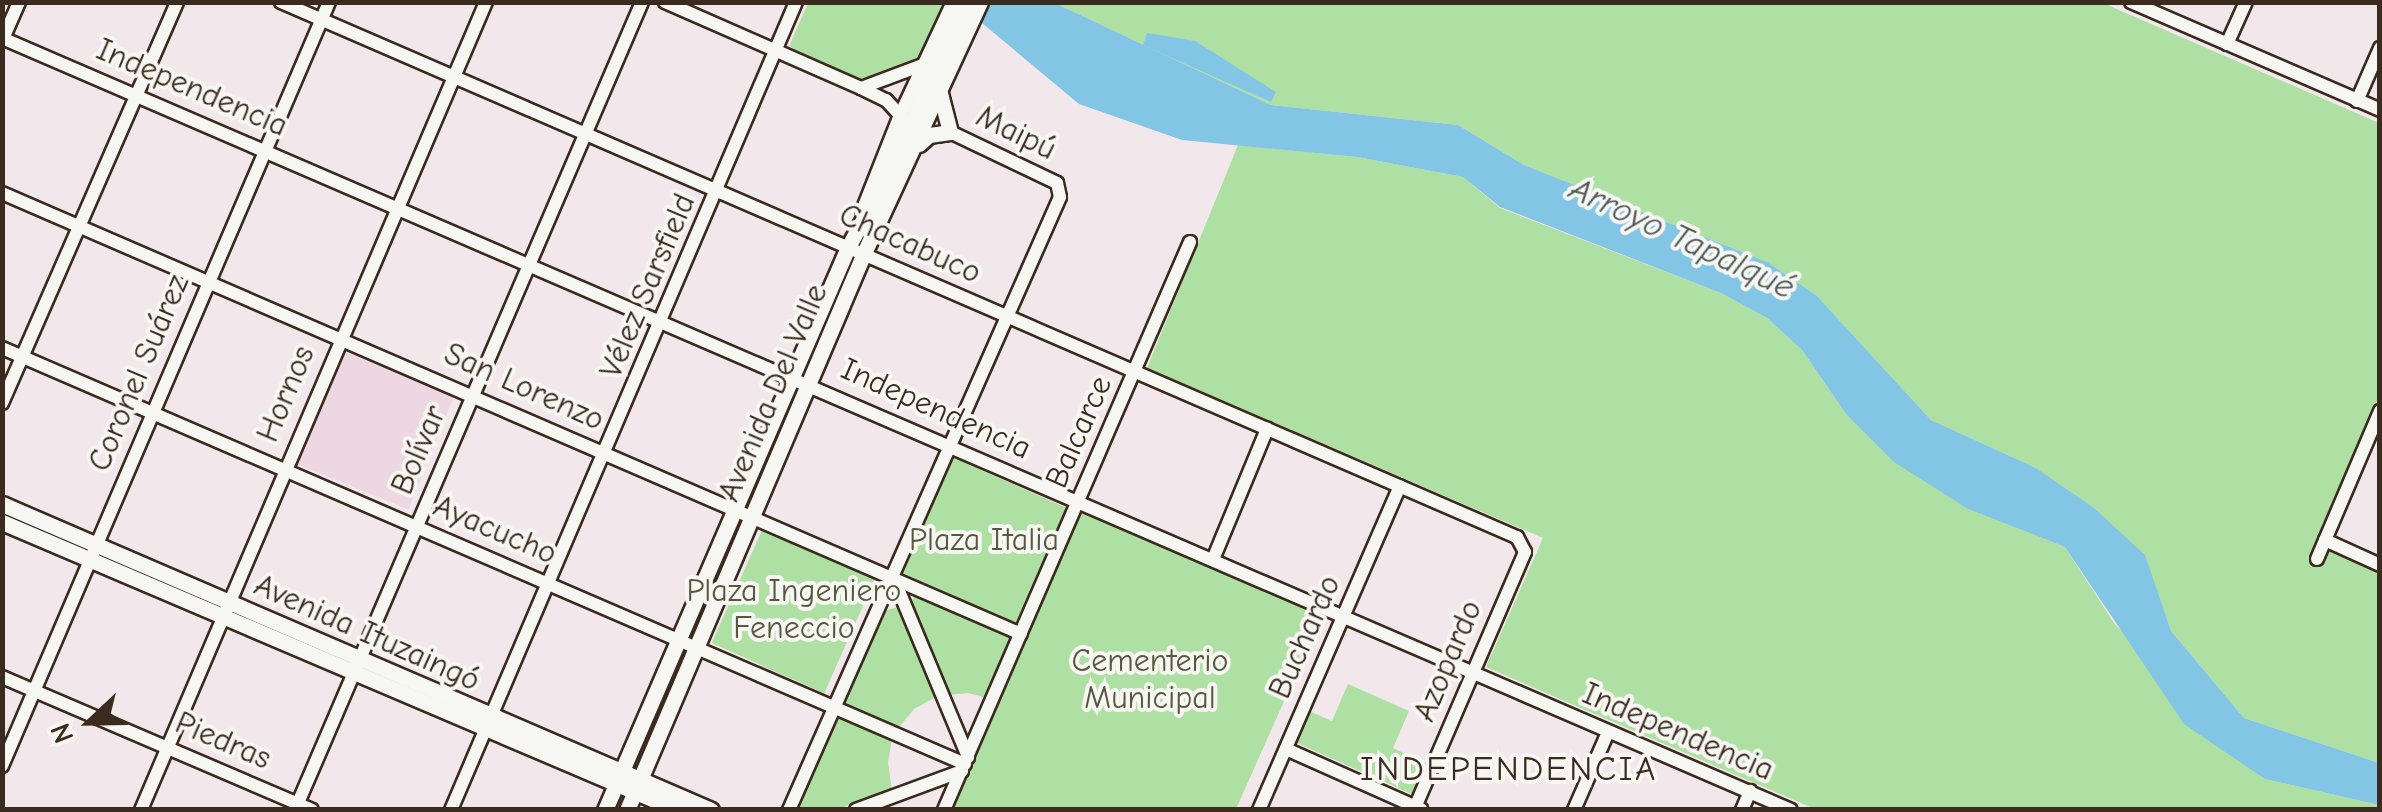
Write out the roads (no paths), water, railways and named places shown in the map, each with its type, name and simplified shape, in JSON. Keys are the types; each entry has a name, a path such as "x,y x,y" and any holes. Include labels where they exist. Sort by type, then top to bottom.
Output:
{"main road":[{"name":"Avenida Del Valle","path":"743,511 792,376 848,246 880,189 964,2"},
{"name":"Avenida Del Valle","path":"605,810 687,640 743,511 808,383 940,93 957,16 980,2"},
{"path":"913,149 930,135 950,132 940,93"},
{"name":"Avenida Ituzaingó","path":"2,504 91,552"},
{"name":"Avenida Ituzaingó","path":"2,522 91,552 489,723 638,785 710,810"},
{"name":"Avenida Del Valle","path":"627,810 687,640"},
{"name":"Avenida Ituzaingó","path":"638,785 678,810"}],"street":[{"path":"3,39 19,2"},
{"path":"2,402 177,2"},
{"name":"Chacabuco","path":"281,2 1517,537"},
{"name":"Coronel Suárez","path":"2,766 329,2"},
{"name":"Hornos","path":"141,810 486,2"},
{"name":"Bolívar","path":"297,806 642,2"},
{"path":"665,2 862,88 886,100 900,115"},
{"name":"Vélez Sarsfield","path":"451,810 719,190 796,2"},
{"path":"2131,2 2380,110"},
{"path":"2227,44 2246,2"},
{"name":"Avenida Del Valle","path":"848,246 923,65 957,16"},
{"name":"Independencia","path":"3,39 792,376 950,450 1214,557 1344,619 1790,810"},
{"path":"2357,101 2380,48"},
{"path":"862,88 923,65"},
{"name":"Maipú","path":"950,132 1057,183 1060,198 1009,318"},
{"name":"San Lorenzo","path":"2,193 1022,634"},
{"name":"Balcarce","path":"944,810 1190,242"},
{"path":"789,810 1009,318"},
{"name":"Ayacucho","path":"2,348 285,466 965,764"},
{"path":"2316,559 2378,419"},
{"path":"1214,557 1267,428"},
{"name":"Buchardo","path":"1259,810 1400,486"},
{"name":"Azopardo","path":"1418,808 1526,552 1517,537"},
{"path":"2325,540 2380,565"},
{"path":"856,810 965,764 894,579"},
{"name":"Piedras","path":"2,677 312,810"},
{"path":"1574,810 1608,732"},
{"path":"1286,749 1418,808"},
{"path":"1742,810 1750,791"}],"water":[{"name":"Arroyo Tapalqué","path":"958,3 1055,3 1271,105 1458,125 1524,165 1767,262 1816,295 1931,420 2036,468 2094,508 2145,555 2171,631 2244,718 2379,763 2379,805 2265,779 2184,724 2065,547 1968,509 1894,462 1846,414 1802,350 1767,318 1721,293 1500,207 1463,177 1357,157 1182,140 1079,104"},
{"path":"1147,33 1195,41 1276,92 1271,102 1143,45"}],"district":[{"name":"INDEPENDENCIA","path":"1509,769"}],"park label":[{"name":"Plaza Italia","path":"984,540"},
{"name":"Plaza Ingeniero Feneccio","path":"794,610"},
{"name":"Cementerio Municipal","path":"1150,680"}]}
